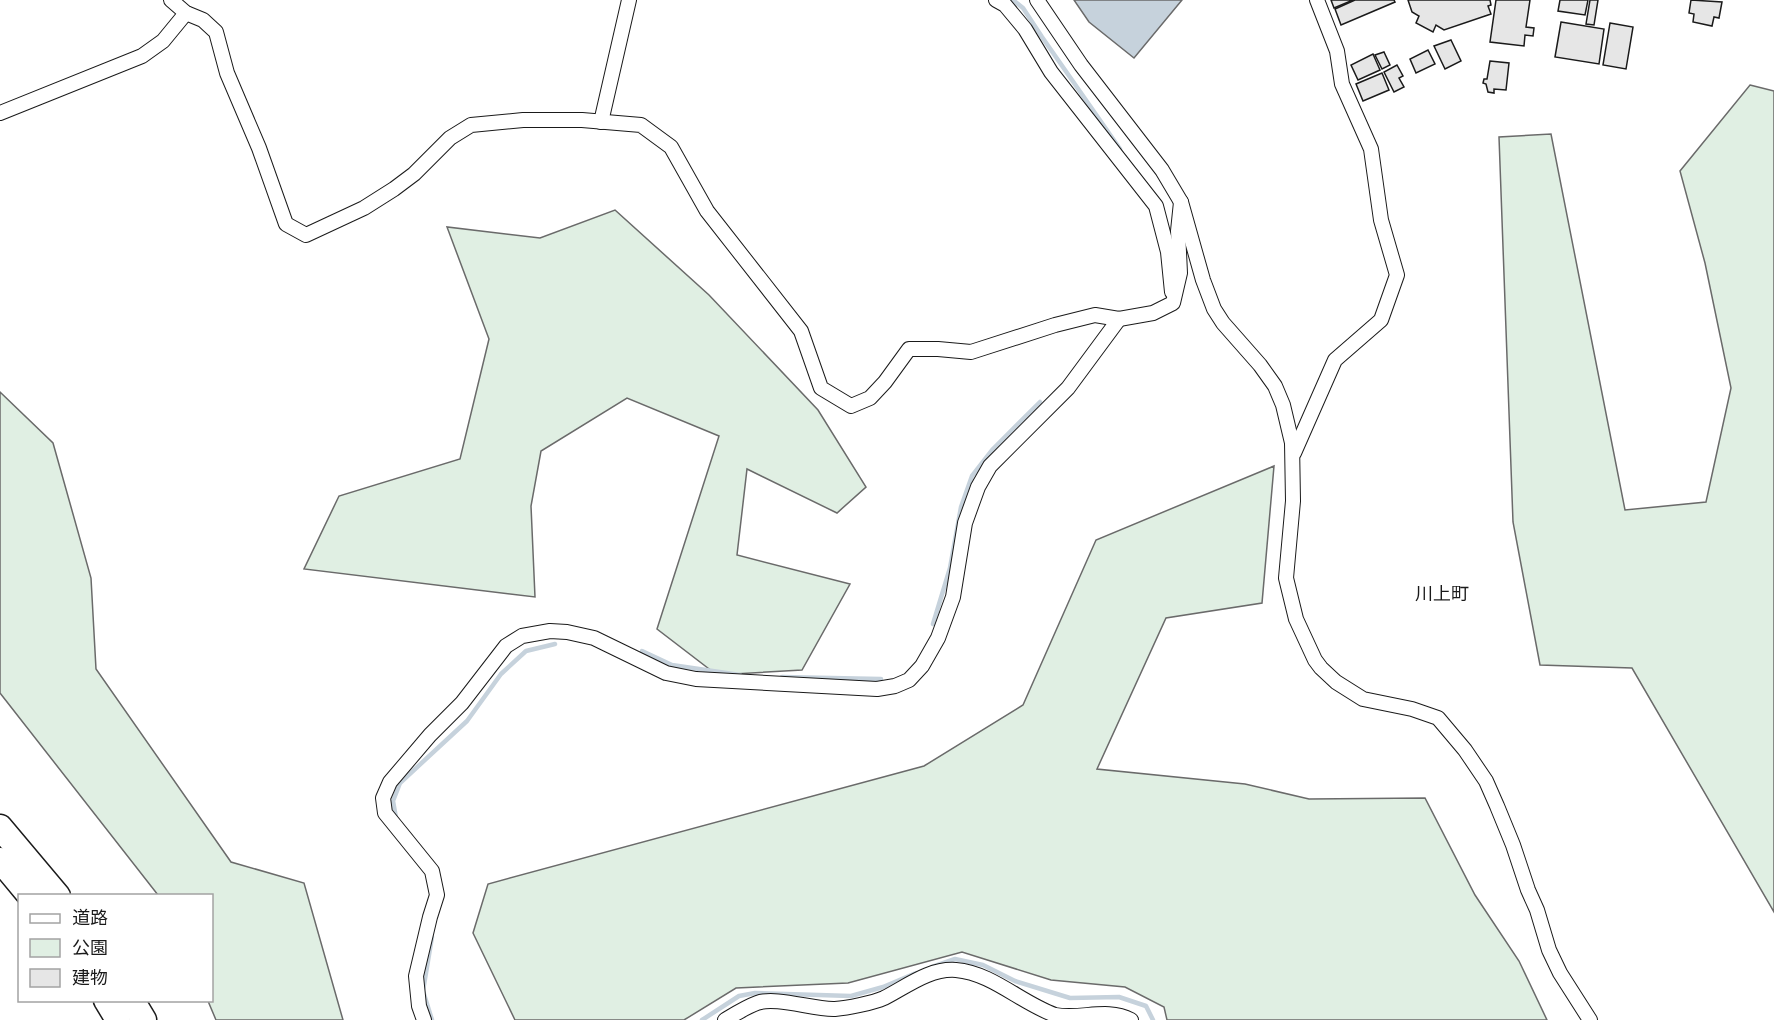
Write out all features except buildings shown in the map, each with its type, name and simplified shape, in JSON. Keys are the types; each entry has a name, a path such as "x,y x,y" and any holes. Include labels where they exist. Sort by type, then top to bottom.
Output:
{"highway":[{"path":"0,826 56,894"},
{"path":"0,860 28,894"},
{"path":"107,1002 118,1020"},
{"path":"133,1002 144,1020"}],"street":[{"path":"171,0 186,13 203,20 216,32 227,73 259,148 286,224 306,235 364,208 394,189 414,174 450,138 471,125 523,120 582,120 641,125 671,147 707,211 801,331 820,388 851,406 870,398 909,349 971,352 1055,325 1095,315 1119,319 1153,313 1173,303"},
{"path":"601,122 629,0"},
{"path":"996,0 1005,5 1025,29 1051,72 1156,206 1168,252 1173,303"},
{"path":"1037,0 1081,65 1162,170 1181,202 1203,280 1214,309 1275,386 1288,419 1293,456 1294,507 1286,578 1296,619 1312,653 1321,669 1336,682 1363,699 1412,709 1438,718 1465,750 1486,781 1497,806 1537,910 1549,950 1560,973 1590,1020"},
{"path":"1293,456 1335,360 1381,320 1397,276 1382,220 1371,149 1342,84 1337,51 1317,0"},
{"path":"0,113 142,56 163,41 186,13"},
{"path":"1173,303 1180,273 1178,231 1181,202"},
{"path":"424,1020 419,1006 416,976 437,895 432,871 385,813 383,798 390,782 430,735 462,704 506,646 522,636 550,631 567,632 594,638 666,673 696,679 877,689 895,686 909,680 922,666 938,638 953,597 964,523 978,487 990,466 1068,388 1119,319"},
{"path":"725,1020 759,1002 835,1009 882,999 917,980 945,970 979,974 1026,1002 1055,1015 1087,1018 1110,1013 1131,1020"}],"green space":[{"path":"1750,85 1774,91 1774,912 1632,668 1540,665 1513,522 1499,137 1551,134 1625,510 1706,502 1731,388 1705,263 1680,171"},
{"path":"615,210 709,295 818,410 866,487 837,513 747,469 737,555 850,584 802,670 717,675 657,629 719,436 627,398 541,451 531,506 535,597 304,569 339,496 460,459 489,339 447,227 540,238"},
{"path":"0,392 53,443 91,578 96,669 231,862 304,883 343,1020 216,1020 208,1002 213,1002 213,894 157,894 0,693"},
{"path":"1274,466 1262,603 1166,618 1097,769 1245,784 1309,799 1425,798 1475,895 1519,961 1547,1020 1167,1020 1164,1007 1125,987 1051,980 962,952 848,983 736,988 684,1020 515,1020 473,933 488,884 924,766 1023,705 1096,540"}],"shaded area":[{"path":"1074,0 1182,0 1134,58 1089,22"}],"waterway":[{"path":"1013,0 1023,8 1120,149"},
{"path":"933,624 950,568 961,507 972,476 993,449 1040,402"},
{"path":"396,818 393,801 400,783 467,721 501,674 526,651 555,644"},
{"path":"642,651 672,665 740,675"},
{"path":"782,677 881,679"},
{"path":"432,937 423,991 432,1020"},
{"path":"932,967 955,959 983,965 1015,981 1070,998 1119,997 1146,1006 1153,1020"},
{"path":"702,1020 739,996 755,993 851,996 883,987 916,973"}],"district":[{"name":"川上町","path":"1442,594"}]}
